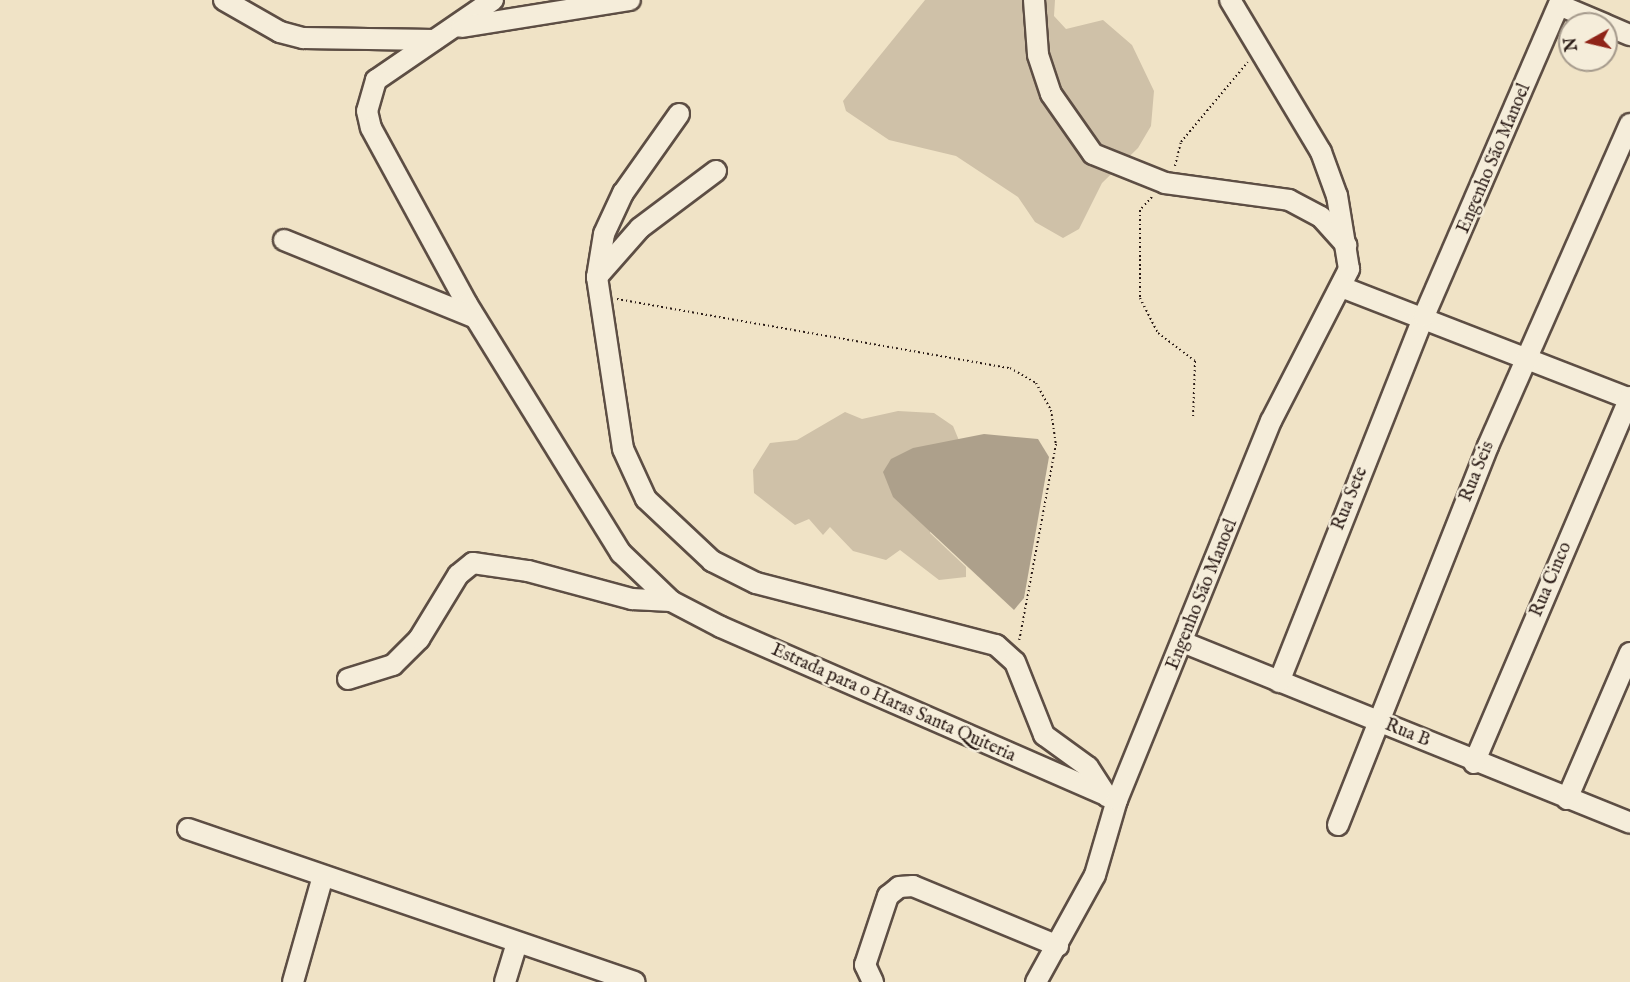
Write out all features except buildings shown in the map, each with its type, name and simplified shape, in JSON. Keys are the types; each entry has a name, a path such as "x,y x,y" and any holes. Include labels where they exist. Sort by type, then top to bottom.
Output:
{"street":[{"path":"224,0 280,32 303,38 437,39"},
{"path":"492,0 455,28 376,80 367,111 371,128 474,316 621,553 671,601"},
{"path":"455,28 630,0"},
{"path":"1034,0 1038,55 1052,94 1080,140 1116,167 1165,183 1289,200 1321,217 1346,245"},
{"path":"1230,0 1321,152 1337,196 1346,245 1344,288 1424,316 1630,399"},
{"path":"1560,2 1580,12"},
{"name":"Engenho São Manoel","path":"1424,316 1560,2"},
{"path":"679,114 623,193 604,234 598,286 623,449 646,500 668,524 712,561 756,583 996,645 1015,662 1044,735 1088,767 1112,798"},
{"name":"Rua Seis","path":"1338,825 1381,723 1488,447 1531,359 1630,124"},
{"path":"598,286 640,228 716,171"},
{"path":"284,240 474,316"},
{"name":"Engenho São Manoel","path":"1036,982 1058,946 1095,875 1112,798 1185,643 1272,422 1344,288"},
{"name":"Rua Sete","path":"1279,682 1424,316"},
{"name":"Rua Cinco","path":"1474,763 1630,399"},
{"path":"348,679 393,665 419,639 458,575 473,563 528,571 632,599 671,601"},
{"name":"Estrada para o Haras Santa Quiteria","path":"671,601 921,719 1112,798"},
{"name":"Rua B","path":"1185,643 1474,763 1630,823"},
{"path":"1567,799 1630,653"},
{"path":"188,829 635,982"},
{"path":"293,982 323,876"},
{"path":"873,982 865,965 888,896 899,887 913,886 1058,946"},
{"path":"505,982 517,943"}],"path":[{"path":"1193,417 1195,361 1158,333 1140,298 1140,210 1165,183 1181,142 1259,48"},
{"path":"598,286 1010,368 1036,383 1051,410 1056,444 1015,662"}],"shaded area":[{"path":"925,0 1055,0 1054,16 1066,29 1103,20 1132,45 1154,91 1151,126 1138,148 1102,183 1079,229 1063,238 1035,222 1018,197 956,156 889,140 846,111 843,101"},
{"path":"898,411 934,413 953,426 963,450 930,533 966,567 966,577 939,580 900,550 886,560 853,551 830,527 823,535 809,519 795,525 754,493 753,470 770,443 797,440 845,412 862,419"},
{"path":"984,434 1038,439 1049,457 1024,598 1014,610 893,497 883,472 891,459 913,448"}]}
